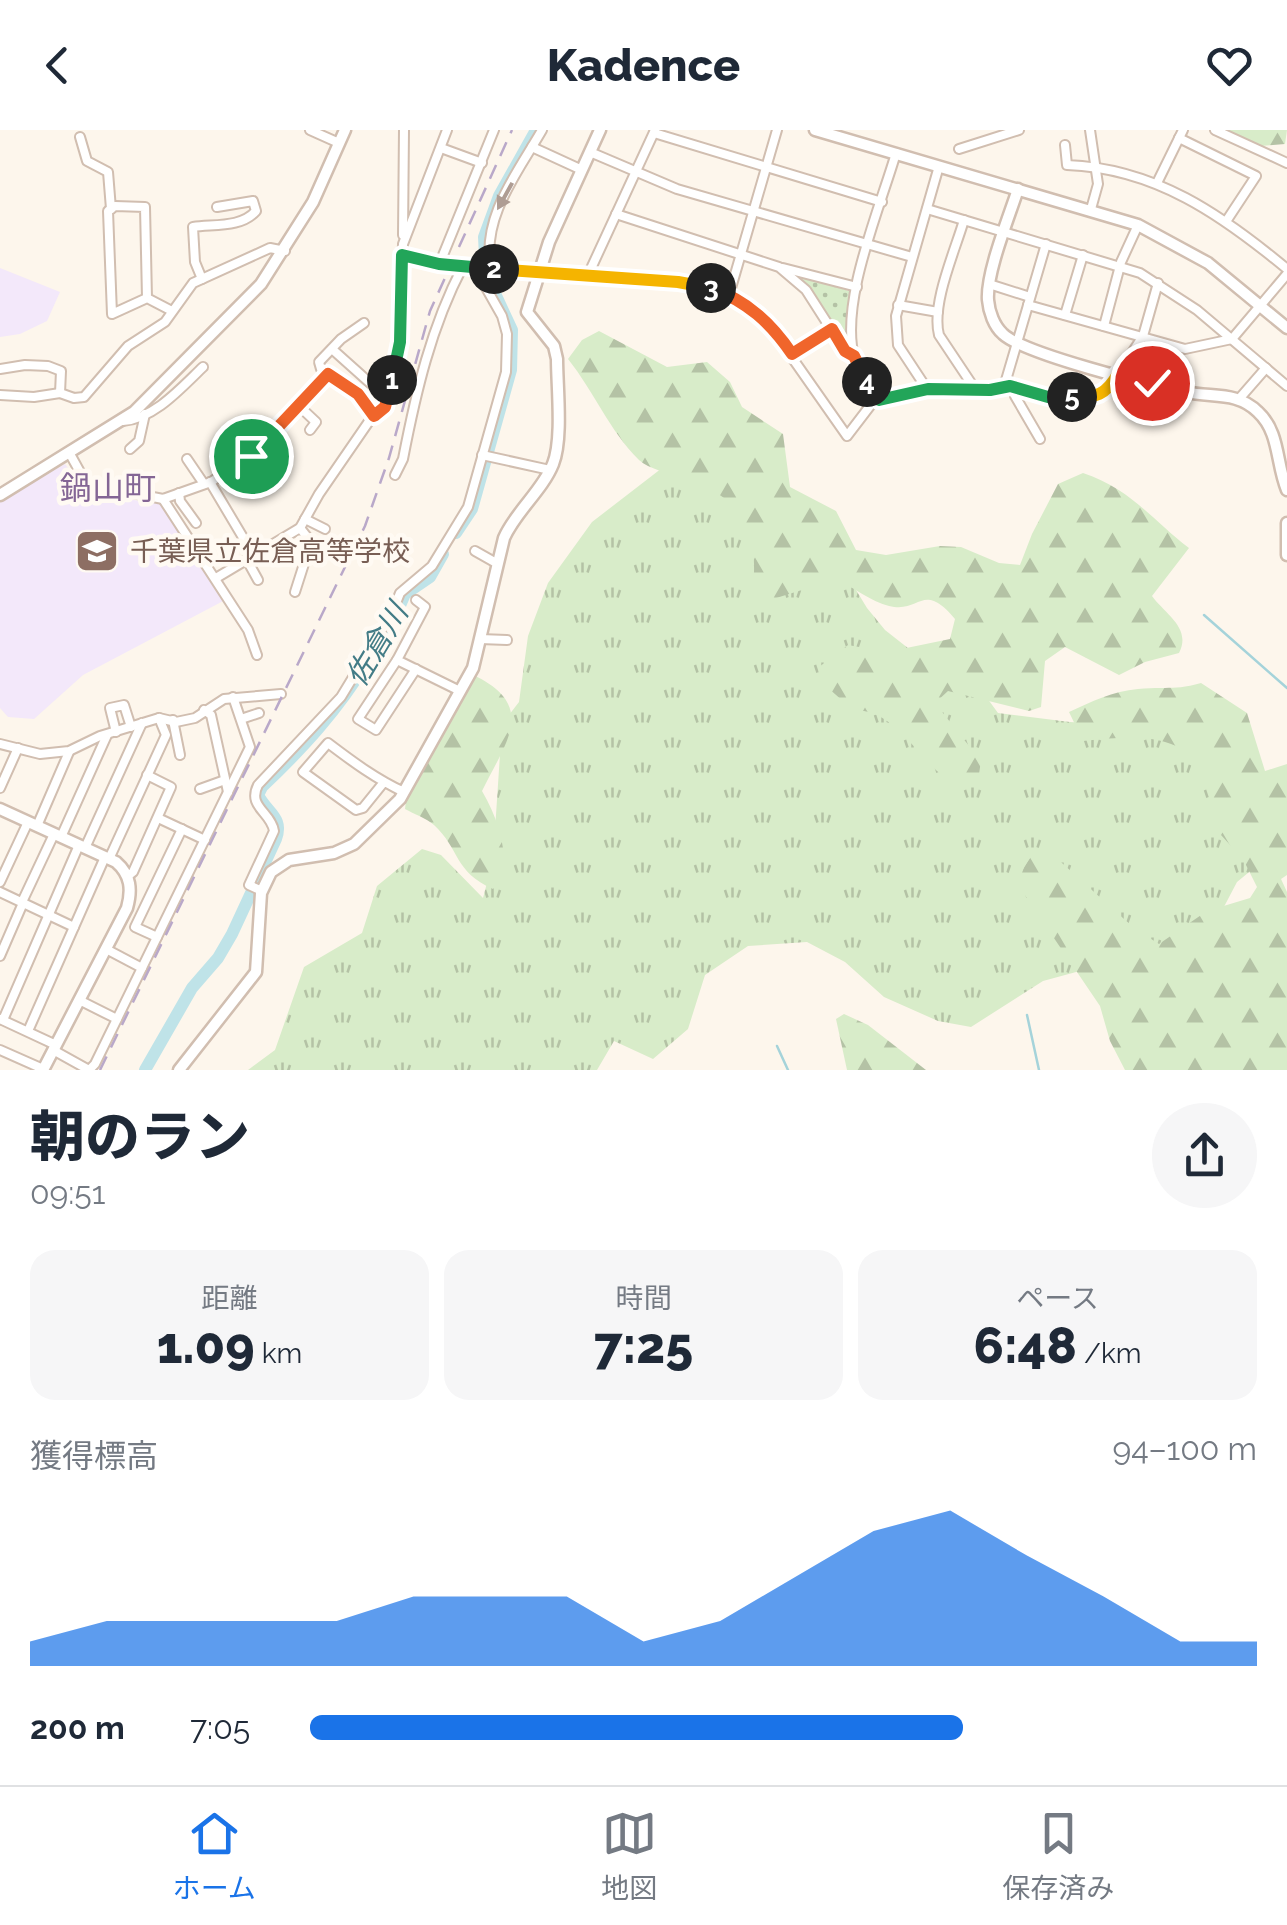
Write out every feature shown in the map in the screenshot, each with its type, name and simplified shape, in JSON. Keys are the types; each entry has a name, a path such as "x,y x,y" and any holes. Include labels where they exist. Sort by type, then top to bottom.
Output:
{"street":[{"path":"310,130 340,143"},
{"path":"0,495 122,422 261,284 314,202 345,130"},
{"path":"216,578 300,528 318,494 388,401 400,342 404,130"},
{"path":"404,242 448,130"},
{"path":"439,264 494,130"},
{"path":"262,891 249,884 274,831 255,800 258,785 341,697 400,593 432,566 468,506 487,456 506,372 507,334 485,286 488,245 494,217 542,130"},
{"path":"180,1070 256,972 262,891 271,872 288,860 334,853 354,844 392,810 473,668 510,523 550,470 556,453 557,358 554,346 527,312 537,272 600,130"},
{"path":"728,296 777,130"},
{"path":"815,130 1138,225 1208,263 1287,328"},
{"path":"959,149 1019,130"},
{"path":"1090,130 1098,184 1090,209"},
{"path":"1215,130 1287,163"},
{"path":"588,276 654,131 882,202"},
{"path":"1157,184 1181,134 1256,176 1227,220"},
{"path":"80,137 87,161 108,172 112,314 148,298"},
{"path":"989,284 1065,315 1185,349 1232,340 1287,272 1227,220 1157,184 1095,166 1067,165 1065,145"},
{"path":"532,147 582,170"},
{"path":"441,148 482,164"},
{"path":"590,152 635,173 912,257"},
{"path":"879,400 854,356 850,316 896,153"},
{"path":"928,389 898,345 898,304 940,166"},
{"path":"1018,188 989,284 993,320 1003,334 1017,344 1183,392 1239,399 1268,423 1287,490"},
{"path":"241,220 242,201"},
{"path":"202,279 194,262 192,227 222,226 256,211 253,201 217,207"},
{"path":"111,209 145,206 148,298"},
{"path":"926,208 1083,254 1158,283 1287,386"},
{"path":"616,214 778,267 856,287"},
{"path":"964,220 938,312 939,334 974,390"},
{"path":"1104,326 1120,266 1138,225"},
{"path":"1004,387 1046,244"},
{"path":"0,396 60,393 84,397 128,346 157,330 186,290 270,248 285,251"},
{"path":"1065,315 1083,254"},
{"path":"402,255 439,264 678,282 728,296 765,320 847,436 865,410 879,400 928,389 1004,387 1048,397 1100,397 1108,391 1142,337 1158,283"},
{"path":"395,475 432,338 463,266"},
{"path":"778,267 806,290 845,351 854,356"},
{"path":"148,298 172,311"},
{"path":"898,304 938,312"},
{"path":"364,323 319,362 328,374 358,394 374,416"},
{"path":"792,354 832,329"},
{"path":"332,349 370,383"},
{"path":"0,369 48,366 60,371 60,393"},
{"path":"122,422 134,420 169,399 203,367"},
{"path":"1239,399 1266,368"},
{"path":"70,454 91,492 112,489 163,498 207,483 260,449 328,374"},
{"path":"1017,388 1016,396 1040,439"},
{"path":"300,406 316,422 310,430"},
{"path":"130,449 139,441 145,414"},
{"path":"1278,457 1287,447"},
{"path":"487,456 550,470"},
{"path":"186,460 237,522 258,580"},
{"path":"179,493 180,501 196,523"},
{"path":"163,498 248,630 258,655"},
{"path":"305,519 325,529"},
{"path":"1286,548 1287,523"},
{"path":"295,592 311,542 300,528"},
{"path":"475,551 498,564"},
{"path":"416,600 425,608 358,719 376,730 416,670"},
{"path":"480,638 507,640"},
{"path":"397,660 460,691"},
{"path":"0,744 40,754 69,752 159,718 194,718 233,697 281,694"},
{"path":"142,723 1,1020 55,1047 89,1070 250,747 233,697"},
{"path":"0,956 23,902 112,734 110,708 124,704 132,727"},
{"path":"204,710 211,715 228,792"},
{"path":"241,719 259,713"},
{"path":"28,1032 166,734 159,718"},
{"path":"173,720 180,755"},
{"path":"384,782 364,808 356,810 303,772 328,743 404,792"},
{"path":"0,788 18,748"},
{"path":"0,882 69,752"},
{"path":"128,876 134,872 171,786 147,776"},
{"path":"200,789 225,780"},
{"path":"0,1050 43,1070 127,908 131,893 128,876 107,858 1,811"},
{"path":"158,818 205,840"},
{"path":"157,937 135,927 182,829"},
{"path":"0,892 74,926"},
{"path":"106,949 142,968"},
{"path":"79,1000 117,1020"}],"shaded area":[{"path":"0,268 60,292 47,321 20,334 0,337"},
{"name":"千葉県立佐倉高等学校","path":"65,464 88,495 160,503 227,599 83,675 34,719 8,717 0,708 0,501"}],"green space":[{"path":"1210,130 1287,130 1285,144 1250,147"},
{"path":"794,273 852,292 847,325 849,348"},
{"path":"599,331 667,367 707,362 730,382 742,407 783,434 790,487 836,511 856,550 886,555 940,546 961,547 999,563 1020,565 1058,484 1083,473 1114,487 1189,548 1152,596 1180,629 1179,653 1145,662 1119,675 1065,647 1045,661 1041,707 1029,711 948,691 935,703 981,761 979,774 968,782 947,777 890,723 867,711 853,710 818,679 819,667 848,645 887,652 950,639 955,619 935,602 889,606 837,579 773,599 753,587 753,547 742,517 719,494 639,460 568,359 582,340"},
{"path":"675,458 842,567 885,630 927,663 979,687 998,713 1137,726 1197,738 1287,841 1237,882 1216,922 1135,956 1043,981 971,1027 938,1021 884,997 845,962 807,942 748,946 705,975 688,1029 653,1059 614,1041 597,1070 248,1070 275,1050 304,967 362,933 377,886 422,849 441,855 483,898 493,860 502,724 519,702 528,636 548,583 592,522"},
{"path":"469,673 504,697 510,711 507,739 482,791 497,822 504,854 504,877 493,889 464,868 434,825 405,809 408,784"},
{"path":"1201,683 1247,713 1265,771 1287,764 1287,875 1281,879 1287,892 1287,1070 1125,1070 1110,1041 1100,1006 1018,885 1035,851 1052,854 1134,928 1159,944 1207,911 1250,898 1257,887 1243,859 1221,835 1204,761 1174,745 1146,738 1083,741 1069,712 1120,692"},
{"path":"844,1014 868,1025 926,1070 847,1070 836,1019"}],"waterway":[{"name":"佐倉川","path":"456,533 472,509 511,370 512,330 486,274 484,237 499,196 536,130"},
{"name":"佐倉川","path":"382,636 405,594 430,577 443,554"},
{"path":"1204,615 1287,688"},
{"name":"佐倉川","path":"145,1070 192,988 218,958 232,934 276,839 276,820 258,795 262,787 319,728 367,662"},
{"path":"1027,1015 1039,1070"},
{"path":"777,1046 788,1070"}],"railway":[{"path":"100,1070 365,526 389,458 430,311 512,130"}],"place":[{"name":"千葉県立佐倉高等学校","path":"97,551"}],"district":[{"name":"鍋山町","path":"108,488"}],"route":[{"path":"251,456 328,374 358,394 374,416 385,407 400,342 402,255 439,264 678,282 714,289 748,306 765,320 792,354 832,329 845,351 854,356 879,400 928,389 990,390 1010,386 1048,397 1100,397 1118,374 1152,383"}]}
